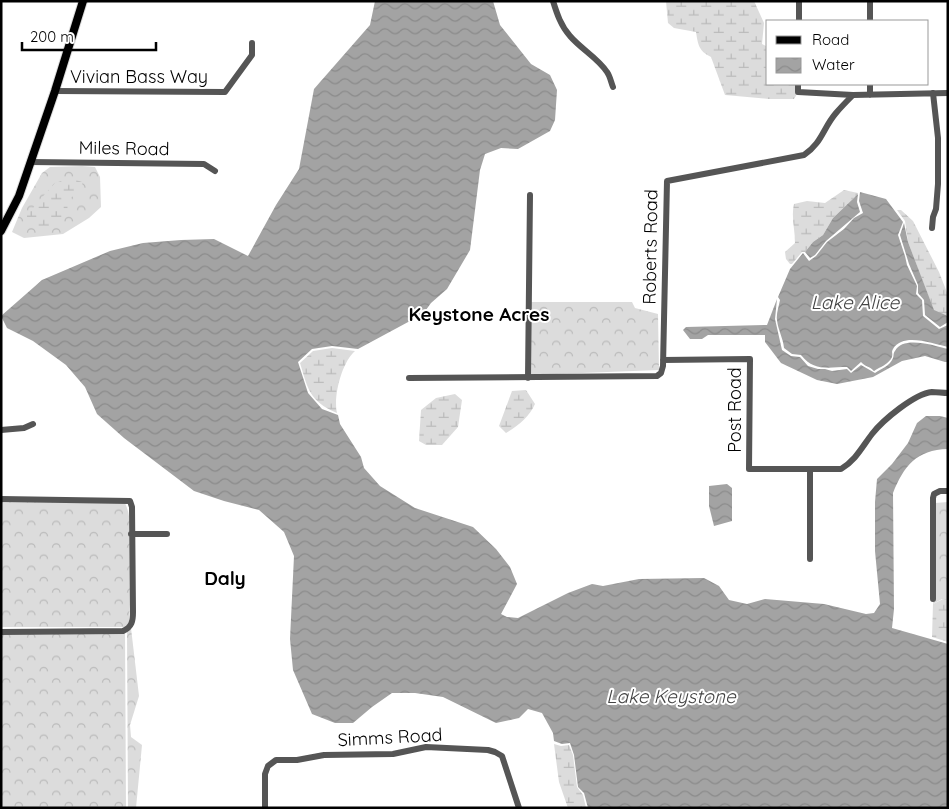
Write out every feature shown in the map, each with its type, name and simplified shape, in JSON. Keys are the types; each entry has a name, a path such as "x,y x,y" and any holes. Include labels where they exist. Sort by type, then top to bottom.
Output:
{"main road":[{"path":"1,231 19,196 83,1"}],"street":[{"path":"552,1 558,18 569,35 603,67 613,86"},
{"path":"799,1 799,20"},
{"path":"870,1 870,20"},
{"name":"Vivian Bass Way","path":"55,91 224,92 252,55 252,43"},
{"path":"798,85 798,92 853,96 948,93"},
{"path":"870,85 870,95"},
{"path":"932,228 938,184 938,138 933,93"},
{"name":"Roberts Road","path":"663,360 667,181 804,155 820,141 835,114 853,96"},
{"name":"Miles Road","path":"30,162 204,164 215,171"},
{"path":"528,378 530,195"},
{"name":"Post Road","path":"663,360 750,359 749,469 841,469 850,464 872,434 882,424 915,398 932,392 948,393"},
{"path":"409,378 657,376 663,370 663,360"},
{"path":"1,430 24,428 33,424"},
{"path":"810,469 810,559"},
{"path":"932,599 933,498 934,494 940,491 948,491"},
{"path":"1,499 130,501 132,507 133,620 130,626 123,631 1,632"},
{"path":"132,534 167,534"},
{"name":"Simms Road","path":"265,808 265,774 268,766 276,760 297,760 324,755 393,754 426,747 488,750 502,756 519,808"}],"green space":[{"path":"666,1 754,1 764,23 762,44 766,46 766,85 796,85 797,94 794,99 725,95 711,57 700,47 696,32 674,28 668,23"},
{"path":"50,167 95,167 100,177 101,207 89,218 63,234 24,238 12,232 22,208 42,173"},
{"path":"71,178 82,182 83,188 68,200 67,214 58,223 49,228 44,229 27,225 27,215 55,183"},
{"path":"844,190 858,194 833,218 823,235 790,264 786,259 785,252 795,243 794,204 807,201 825,203"},
{"path":"897,210 901,210 913,221 939,272 948,295 948,316 934,311 908,242 905,221"},
{"path":"531,302 632,302 635,308 658,314 659,370 530,375"},
{"path":"332,348 355,351 346,363 340,380 336,398 337,413 315,399 305,380 300,363 313,351"},
{"path":"526,390 535,404 523,420 506,433 499,426 512,391"},
{"path":"455,394 462,400 458,427 442,445 426,445 419,441 421,410 436,398"},
{"path":"1,501 125,503 128,513 131,544 129,627 1,627"},
{"path":"948,502 948,601 942,599 933,604 935,503"},
{"path":"943,599 948,601 948,642 932,637 933,604"},
{"path":"131,628 139,696 130,725 131,737 142,745 136,808 128,808 127,632"},
{"path":"125,629 126,808 1,808 1,630"},
{"path":"554,744 561,746 569,745 573,755 577,787 583,795 586,808 568,808 559,782"}],"water":[{"name":"Lake Keystone","path":"375,1 493,1 500,25 531,64 550,75 557,90 555,120 550,131 518,149 501,148 485,154 480,170 470,250 447,289 431,303 423,314 358,349 332,346 312,349 298,362 308,393 322,409 338,415 340,424 361,457 364,468 380,486 415,508 473,527 496,549 510,567 517,584 501,614 507,617 518,618 568,593 592,584 603,586 639,579 704,578 719,586 729,600 747,604 765,599 824,604 866,614 874,613 880,604 875,551 877,479 892,464 908,443 917,423 926,416 948,418 948,449 937,450 919,456 907,467 893,493 894,609 892,628 948,644 948,808 588,808 584,793 578,787 574,755 570,743 562,744 554,741 553,733 542,713 528,709 519,718 496,723 443,697 415,693 392,693 353,723 335,723 312,714 293,670 290,639 294,556 284,532 259,510 194,491 124,438 97,414 85,387 66,365 33,341 7,328 1,316 42,280 110,251 143,243 214,239 248,256 276,205 299,169 314,89 370,25"},
{"name":"Lake Alice","path":"860,192 886,199 903,222 898,235 907,265 917,286 916,294 922,300 923,316 939,329 948,325 948,347 919,340 904,341 893,349 889,362 874,371 861,362 851,371 847,367 828,368 811,364 801,355 792,354 784,348 777,320 780,300 778,297 790,269 803,253 809,261 816,256 827,242 844,229 854,218 863,213 859,201"},
{"path":"858,194 857,202 860,212 826,241 815,255 810,258 805,252 813,242 823,235 833,218"},
{"path":"904,223 908,242 934,310 948,316 948,322 940,327 925,315 924,300 918,293 918,285 900,235"},
{"path":"777,299 775,319 782,350 791,356 800,357 808,366 832,371 847,369 851,373 861,365 875,373 890,363 894,352 899,346 912,343 928,344 948,349 948,362 925,356 902,361 873,377 837,384 817,380 781,363 765,342 765,335 708,335 702,339 690,339 683,330 686,327 767,325"},
{"path":"727,484 732,488 732,521 714,526 709,506 709,486"}],"district":[{"name":"Keystone Acres","path":"479,314"},
{"name":"Daly","path":"225,578"}]}
